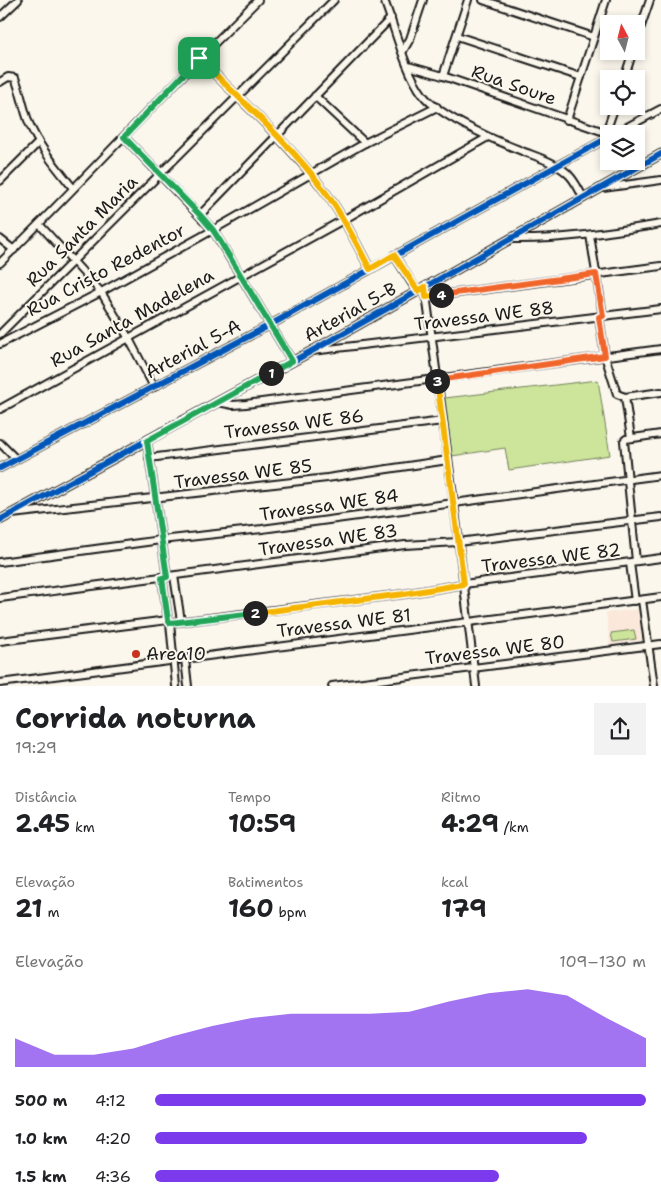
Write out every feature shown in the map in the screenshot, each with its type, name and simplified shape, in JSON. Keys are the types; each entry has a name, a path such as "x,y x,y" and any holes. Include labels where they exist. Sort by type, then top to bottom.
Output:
{"main road":[{"name":"Arterial 5-B","path":"0,520 310,352 661,154"}],"street":[{"path":"0,17 18,0"},
{"path":"0,263 199,58 258,0"},
{"name":"Rua Santa Maria","path":"0,334 334,0"},
{"path":"384,0 408,66 422,94 437,107 488,137 555,166 568,174 584,197"},
{"path":"402,51 414,29 423,0"},
{"path":"443,76 468,0"},
{"path":"483,0 594,37"},
{"path":"567,120 606,0"},
{"path":"645,15 650,0"},
{"path":"200,215 391,18"},
{"path":"457,36 581,77"},
{"path":"199,58 276,135 311,174 327,194 370,269"},
{"name":"Rua Soure","path":"408,66 443,76 600,131"},
{"path":"0,82 8,77 13,77 16,81 29,124 53,163 74,188"},
{"path":"314,96 365,143"},
{"path":"659,110 661,102"},
{"name":"Rua Cristo Redentor","path":"0,344 101,292 365,143 437,107"},
{"name":"Arterial 5-A","path":"628,125 659,110"},
{"path":"124,137 213,230 292,361"},
{"name":"Rua Santa Madelena","path":"0,409 343,220 488,137"},
{"name":"Arterial 5-A","path":"0,468 270,325 600,140"},
{"path":"0,181 39,142"},
{"path":"601,188 661,180"},
{"path":"39,224 101,292 128,337 154,387"},
{"path":"508,239 590,235 661,224"},
{"path":"590,235 605,356 618,394 625,397 661,392"},
{"path":"0,239 14,250"},
{"path":"394,255 426,297 454,503 476,686"},
{"path":"426,297 661,266"},
{"name":"Travessa WE 88","path":"310,352 661,309"},
{"path":"218,402 239,404 437,380 661,349"},
{"path":"625,397 631,438"},
{"name":"Travessa WE 86","path":"149,458 443,421"},
{"path":"654,686 649,645 638,601 633,562 624,441 631,438 661,434"},
{"path":"147,441 161,540 176,686"},
{"path":"0,443 16,459"},
{"name":"Travessa WE 85","path":"10,514 327,478 448,460"},
{"name":"Travessa WE 84","path":"0,562 661,476"},
{"name":"Travessa WE 83","path":"0,598 405,545 458,542 661,516"},
{"name":"Travessa WE 82","path":"0,641 404,594 464,584 661,558"},
{"path":"174,576 181,621"},
{"name":"Travessa WE 81","path":"0,683 661,597"},
{"name":"Travessa WE 80","path":"332,686 661,644"},
{"path":"185,659 188,686"}],"shaded area":[{"path":"637,609 642,640 610,645 606,613"}],"green space":[{"path":"598,380 610,455 509,470 505,448 452,456 445,398"},
{"path":"634,630 636,639 613,642 611,633"}],"cycle path":[{"path":"0,468 270,325 600,142"},
{"path":"0,520 310,352 661,154"}],"place":[{"name":"Area10","path":"136,654"}],"route":[{"path":"199,58 276,135 311,174 327,194 370,269 394,255 418,291 425,287 426,297 596,274 603,316 599,317 605,356 437,380 464,584 404,594 273,611 170,623 168,620 162,578 167,577 147,441 292,361 213,230 124,137 199,58"}]}
